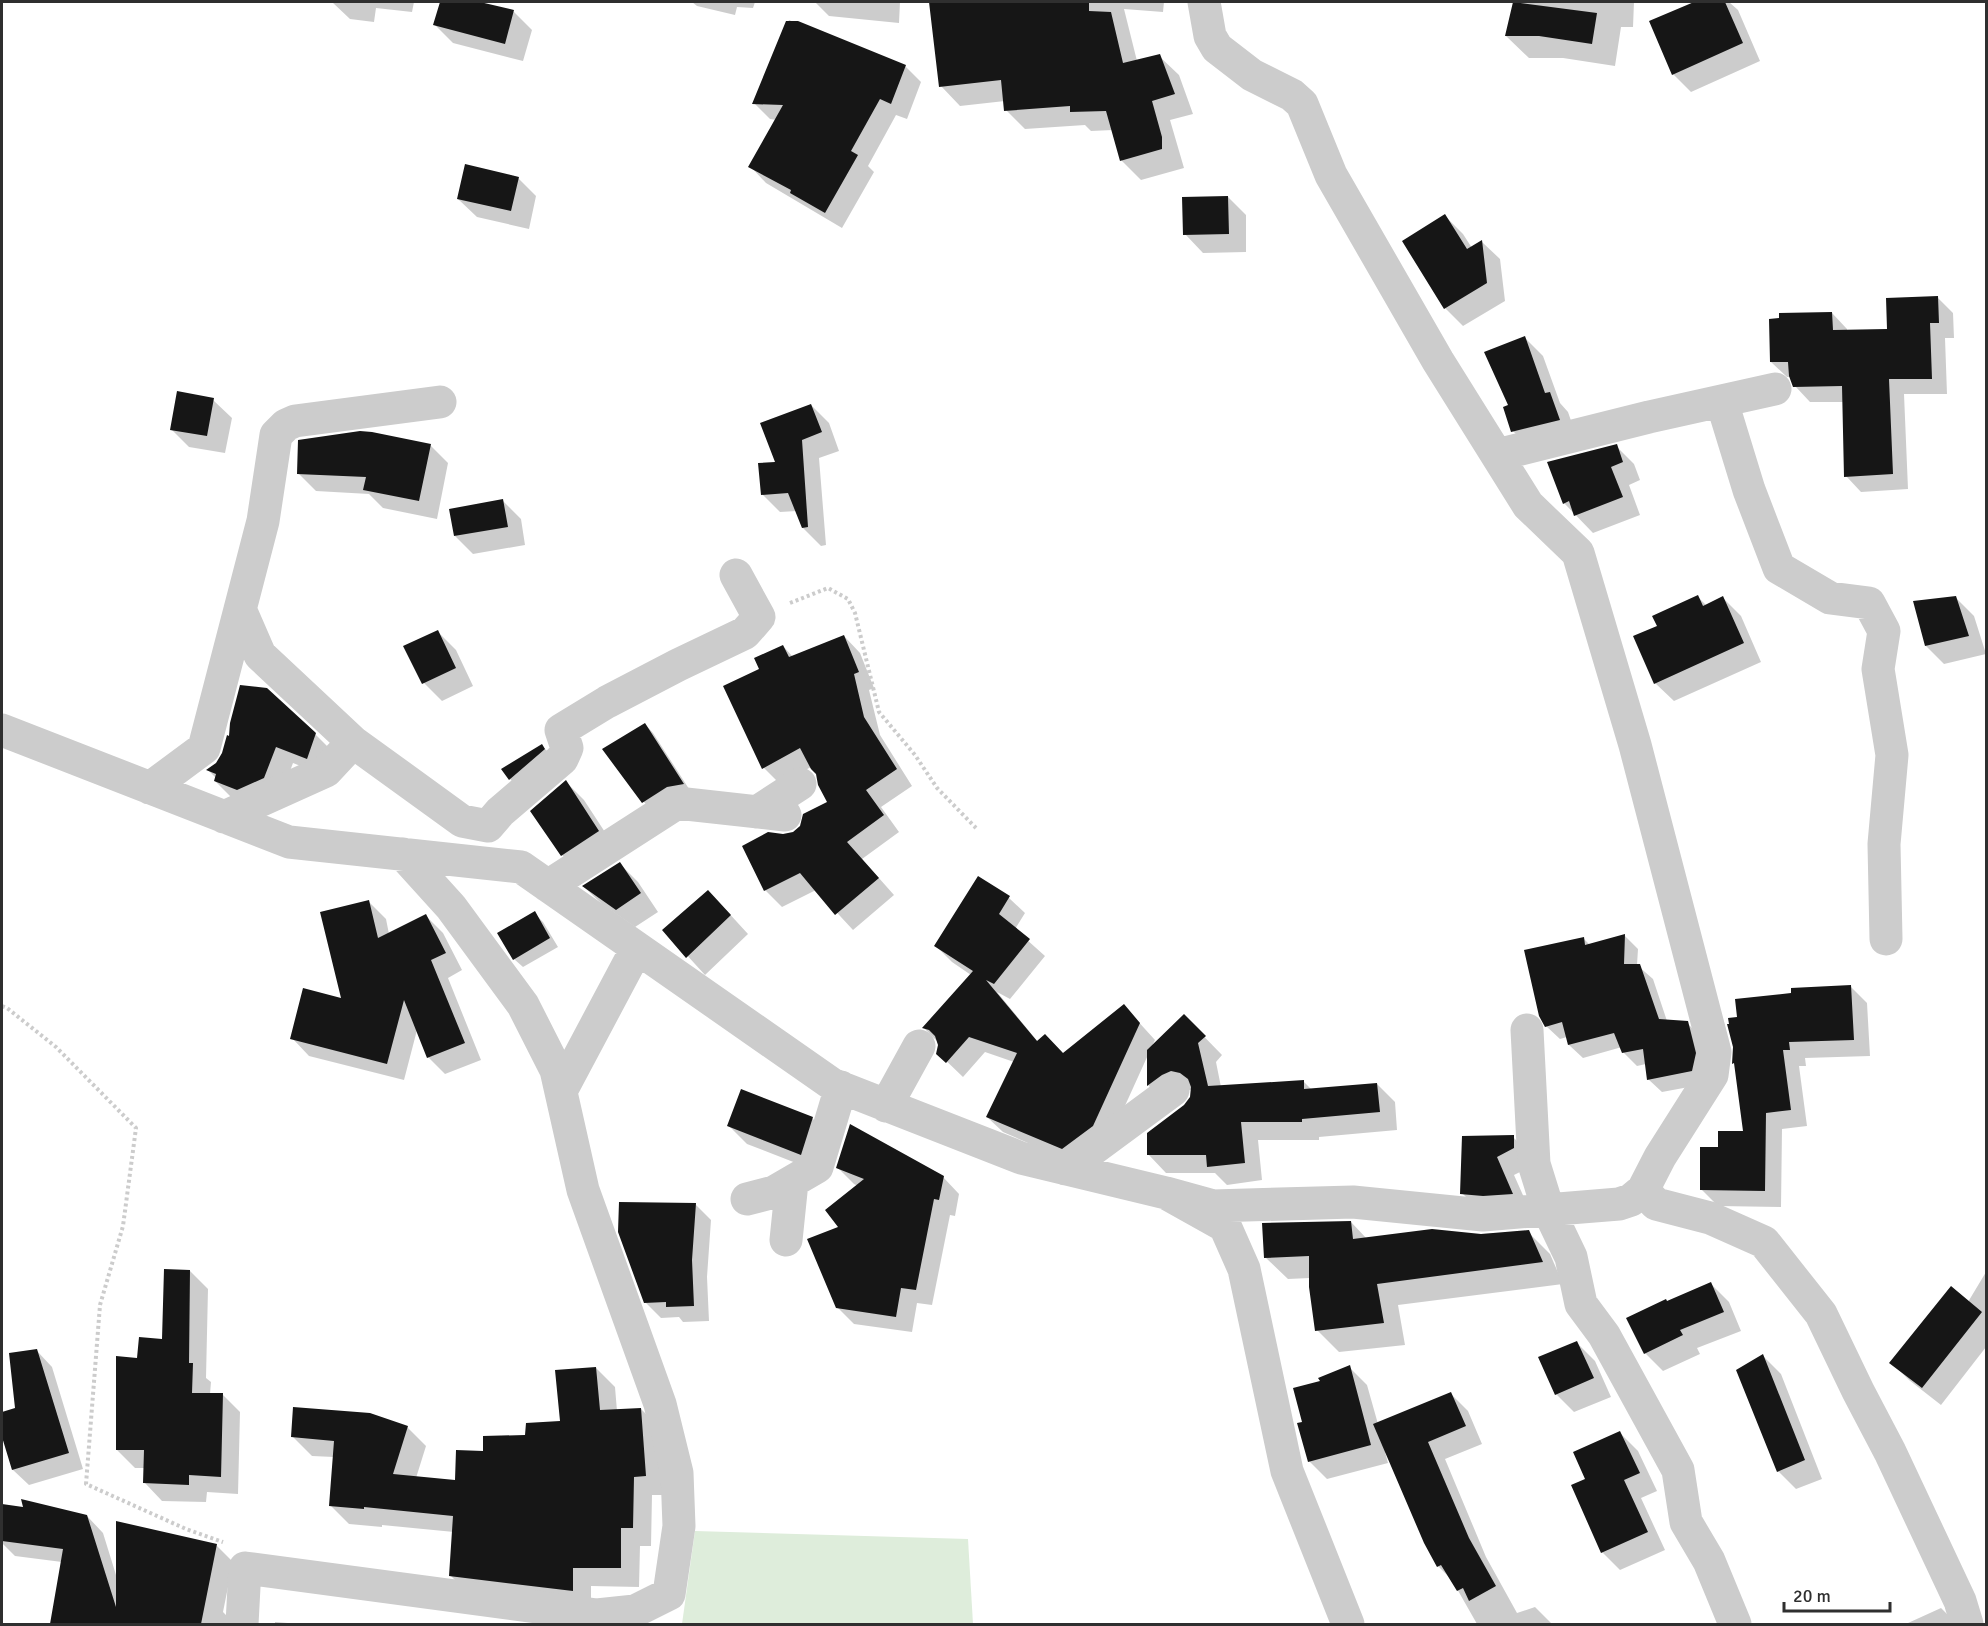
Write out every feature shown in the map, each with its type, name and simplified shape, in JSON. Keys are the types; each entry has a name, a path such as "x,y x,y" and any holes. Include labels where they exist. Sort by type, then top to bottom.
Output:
{"street":[{"path":"2,730 289,842 521,867 832,1084 1021,1158 1213,1206 1353,1202 1483,1215 1619,1204 1631,1200 1643,1190 1660,1157 1712,1075 1715,1052 1635,746 1578,553 1528,505 1438,361 1331,175 1302,104 1292,95 1252,75 1217,48 1210,36 1204,2"},
{"path":"1497,455 1649,417 1775,389"},
{"path":"150,788 204,748 263,522 276,435 286,425 295,421 440,402"},
{"path":"1722,402 1749,490 1779,568 1830,598 1869,603 1884,631 1878,669 1892,755 1884,844 1886,939"},
{"path":"240,609 260,655 353,742 462,821 488,826 524,790 562,759 567,748 561,730 648,681 745,633 759,617 736,575"},
{"path":"224,817 326,771 353,742"},
{"path":"548,886 677,803 771,814 800,784"},
{"path":"494,819 522,859 516,866"},
{"path":"242,1624 245,1568 597,1615 635,1611 669,1594 679,1526 677,1473 660,1404 583,1190 556,1070 523,1005 452,907 403,855"},
{"path":"561,1091 637,948"},
{"path":"1527,1030 1534,1164 1548,1209 1570,1257 1581,1304 1604,1335 1678,1470 1686,1522 1709,1561 1735,1624"},
{"path":"886,1106 919,1046"},
{"path":"747,1199 774,1192 817,1167 841,1087"},
{"path":"1066,1169 1173,1090"},
{"path":"786,1240 792,1182"},
{"path":"1643,1190 1656,1204 1710,1218 1764,1242 1821,1314 1960,1601 1966,1624"},
{"path":"1166,1193 1225,1226 1244,1269 1287,1471 1348,1624"}],"path":[{"path":"759,617 828,588 848,599 855,613 879,712 915,755 937,788 976,828"},
{"path":"2,1006 56,1047 136,1128 123,1226 100,1305 86,1484 186,1529 223,1542 245,1568"}],"green space":[{"path":"695,1531 968,1539 973,1624 682,1624"}],"building":[{"path":"440,2 480,2 514,10 505,44 433,25"},
{"path":"929,2 1089,2 1089,11 1111,12 1123,63 1160,54 1175,94 1152,101 1162,137 1162,149 1120,161 1106,111 1070,112 1070,106 1004,111 1001,80 939,87"},
{"path":"1513,2 1597,13 1592,44 1539,36 1505,36"},
{"path":"1694,2 1725,2 1743,43 1672,75 1649,21"},
{"path":"786,21 798,21 906,65 891,104 880,99 851,151 858,155 825,213 790,193 791,190 748,167 783,105 752,104"},
{"path":"465,164 519,177 511,211 457,199"},
{"path":"1228,196 1229,234 1183,235 1182,197"},
{"path":"1445,214 1467,249 1482,240 1487,283 1444,309 1402,241"},
{"path":"1938,296 1939,323 1930,323 1932,379 1889,379 1893,474 1844,477 1842,386 1793,387 1788,362 1770,362 1769,319 1779,318 1779,313 1832,312 1833,330 1887,329 1886,298"},
{"path":"1525,336 1545,393 1550,392 1560,420 1511,432 1503,407 1508,405 1484,352"},
{"path":"177,391 214,398 207,436 170,430"},
{"path":"811,404 822,432 802,440 808,527 802,528 788,493 761,495 758,463 775,462 760,423"},
{"path":"360,431 431,444 419,501 363,490 366,477 297,474 298,440"},
{"path":"1617,444 1623,462 1611,467 1623,497 1574,516 1569,501 1563,504 1547,462"},
{"path":"503,499 508,527 454,536 449,509"},
{"path":"1698,595 1703,606 1723,596 1744,643 1654,684 1633,636 1657,626 1652,616"},
{"path":"1956,596 1969,636 1925,646 1913,601"},
{"path":"438,630 456,668 422,684 403,646"},
{"path":"844,635 859,672 854,674 864,717 897,769 866,790 884,815 847,842 879,878 835,915 800,873 764,891 742,846 768,832 783,834 793,832 800,826 803,814 827,802 818,785 816,774 800,748 762,769 723,686 759,669 754,658 783,645 789,657"},
{"path":"240,685 267,688 316,733 307,759 276,747 264,778 237,790 214,781 216,774 206,770 216,763 222,753 227,735 229,736"},
{"path":"645,723 684,784 667,787 642,803 602,749"},
{"path":"542,744 545,749 509,780 501,769"},
{"path":"566,780 599,831 561,856 530,811"},
{"path":"620,862 641,893 616,910 582,886"},
{"path":"978,876 1010,896 999,914 1030,939 994,984 986,980 1037,1041 1045,1034 1063,1053 1124,1004 1140,1023 1093,1126 1062,1149 986,1117 1017,1053 969,1037 946,1063 936,1054 938,1045 935,1036 929,1030 922,1028 973,971 934,946"},
{"path":"708,890 731,915 686,958 662,930"},
{"path":"369,900 378,938 426,914 446,953 431,960 465,1043 427,1058 404,1000 387,1064 290,1039 303,988 341,998 320,912"},
{"path":"535,911 550,938 513,960 497,933"},
{"path":"1625,934 1624,964 1640,964 1659,1019 1688,1021 1696,1053 1692,1071 1647,1080 1643,1049 1622,1053 1614,1033 1568,1045 1562,1022 1545,1027 1539,1016 1524,950 1584,937 1585,945"},
{"path":"1851,985 1854,1040 1789,1042 1790,1050 1783,1050 1791,1110 1766,1113 1765,1191 1700,1190 1700,1147 1718,1147 1718,1131 1743,1131 1734,1063 1732,1064 1733,1047 1727,1024 1729,1024 1728,1018 1737,1017 1735,999 1791,993 1791,988"},
{"path":"1184,1014 1206,1036 1198,1043 1208,1086 1304,1080 1304,1089 1377,1083 1380,1112 1302,1119 1302,1122 1241,1122 1245,1163 1207,1167 1206,1155 1147,1155 1147,1133 1184,1105 1190,1097 1191,1087 1188,1079 1180,1073 1171,1071 1147,1086 1147,1050"},
{"path":"741,1089 813,1117 801,1155 727,1126"},
{"path":"850,1124 944,1176 939,1200 934,1199 916,1290 901,1288 896,1317 836,1308 807,1239 838,1227 825,1210 864,1179 836,1168"},
{"path":"1514,1135 1514,1148 1497,1157 1513,1194 1483,1196 1460,1194 1462,1136"},
{"path":"619,1202 696,1203 692,1260 694,1306 666,1307 666,1302 644,1303 618,1232"},
{"path":"1351,1221 1353,1239 1432,1229 1481,1234 1529,1230 1543,1262 1377,1284 1384,1323 1315,1331 1309,1287 1309,1256 1264,1258 1262,1223"},
{"path":"164,1269 190,1270 189,1363 193,1363 192,1393 223,1393 221,1477 189,1475 189,1485 143,1483 144,1450 116,1450 116,1356 137,1358 139,1337 162,1339"},
{"path":"1711,1282 1724,1312 1680,1330 1683,1335 1644,1354 1626,1318 1666,1299 1667,1301"},
{"path":"1951,1286 1982,1312 1922,1388 1889,1363"},
{"path":"1577,1341 1594,1378 1555,1395 1538,1357"},
{"path":"37,1349 69,1453 12,1470 2,1437 2,1412 15,1408 9,1353"},
{"path":"1763,1354 1805,1460 1777,1472 1736,1370"},
{"path":"1350,1365 1371,1445 1308,1462 1297,1423 1302,1422 1293,1388 1320,1381 1318,1378"},
{"path":"596,1367 600,1410 641,1408 646,1476 634,1477 633,1528 621,1528 621,1568 573,1568 573,1591 449,1576 453,1516 364,1507 364,1509 329,1506 334,1441 291,1437 293,1407 370,1413 408,1426 393,1474 455,1480 456,1450 483,1451 483,1436 525,1435 526,1423 560,1421 555,1370"},
{"path":"1451,1392 1466,1426 1428,1442 1469,1538 1496,1586 1469,1601 1463,1588 1457,1591 1441,1565 1437,1567 1424,1543 1373,1424"},
{"path":"1620,1431 1640,1473 1624,1480 1648,1532 1601,1553 1571,1485 1585,1479 1573,1452"},
{"path":"21,1499 87,1515 116,1607 116,1521 217,1544 201,1624 50,1624 63,1549 2,1541 2,1504 23,1507"}]}
